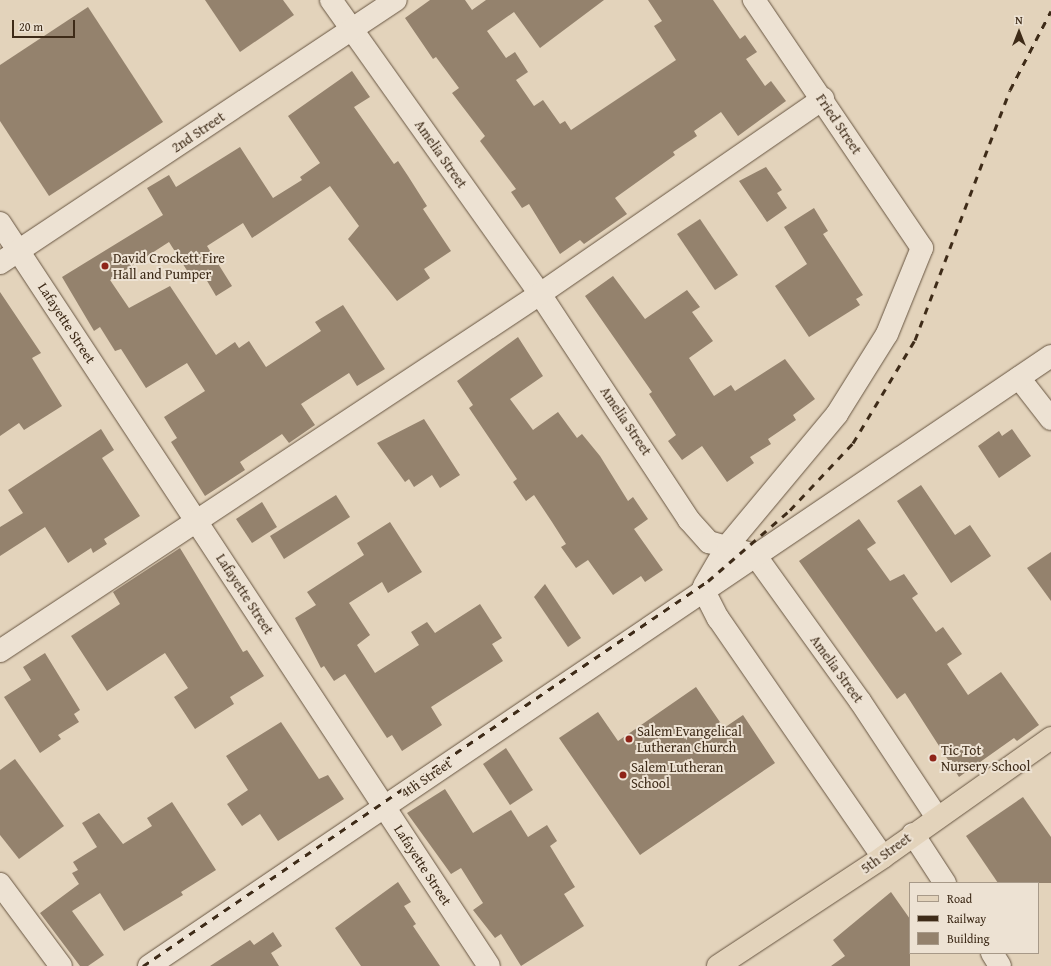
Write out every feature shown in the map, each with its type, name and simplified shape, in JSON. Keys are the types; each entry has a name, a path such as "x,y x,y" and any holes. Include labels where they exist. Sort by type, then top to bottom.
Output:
{"main road":[{"name":"5th Street","path":"718,966 883,857 936,816 1051,738"}],"street":[{"name":"Amelia Street","path":"331,0 540,294 689,520 709,542 728,545 755,555 860,701 936,816"},
{"name":"2nd Street","path":"0,263 353,30 396,0"},
{"name":"Fried Street","path":"728,545 837,414 887,334 922,248 823,99 754,0"},
{"path":"0,651 540,294 823,99"},
{"name":"Lafayette Street","path":"0,223 198,521 489,966"},
{"name":"4th Street","path":"149,966 703,589 1051,356"},
{"path":"1019,378 1051,419"},
{"path":"728,545 703,589 718,618 883,857"},
{"path":"913,834 944,882"},
{"path":"0,884 61,966"},
{"path":"993,954 1000,966"}],"building":[{"path":"205,0 283,0 294,15 240,52"},
{"path":"430,0 465,0 472,10 486,0 604,0 540,48 514,12 487,31 506,58 515,52 528,72 516,80 534,106 543,100 560,124 565,121 571,130 676,60 654,26 662,21 648,0 713,0 740,39 745,35 757,52 746,59 765,86 771,81 786,101 738,136 721,112 694,131 697,136 673,152 675,155 615,198 627,214 584,244 580,240 560,254 529,204 522,208 511,192 516,189 480,141 485,136 452,93 459,88 436,57 433,59 405,18"},
{"path":"88,7 163,122 49,196 0,121 0,65"},
{"path":"352,71 370,97 354,107 394,164 398,161 427,206 423,209 451,251 424,269 430,278 397,301 348,239 359,226 330,186 252,238 243,223 207,246 232,286 216,296 203,274 193,280 169,242 110,280 129,308 170,286 216,355 235,342 239,348 249,341 266,367 321,331 315,322 343,305 385,369 357,386 349,373 301,404 315,425 289,443 282,434 240,462 245,470 205,496 171,442 177,438 164,417 205,391 187,363 146,388 121,349 115,351 100,327 94,331 62,277 163,215 147,188 169,175 176,187 240,147 273,198 302,180 300,177 320,163 288,116"},
{"path":"766,167 782,190 777,193 787,208 767,222 739,181"},
{"path":"814,208 828,231 823,234 863,295 856,299 860,305 809,337 775,286 807,264 784,227"},
{"path":"700,219 738,275 715,290 677,234"},
{"path":"613,276 645,319 687,290 700,307 692,312 713,341 689,358 714,396 731,385 735,391 785,359 815,399 793,415 796,420 768,439 771,444 750,457 754,463 727,482 702,446 682,460 668,441 676,435 649,394 652,392 585,296"},
{"path":"0,292 41,353 32,358 62,406 24,430 19,423 0,436"},
{"path":"518,337 543,376 510,399 533,430 558,412 577,438 582,434 600,456 628,501 633,497 648,519 634,529 663,570 645,582 641,576 613,595 588,560 576,568 561,547 566,544 534,495 526,501 513,482 517,479 469,408 473,405 457,381"},
{"path":"424,419 460,475 440,488 432,475 414,487 409,479 405,482 377,443"},
{"path":"101,429 114,450 102,458 140,516 104,539 107,544 93,553 91,548 68,563 45,527 0,556 0,527 23,513 8,490"},
{"path":"1012,429 1031,456 999,478 978,446 999,431 1002,436"},
{"path":"921,485 955,535 970,525 991,556 951,583 897,501"},
{"path":"336,495 350,517 284,559 270,536"},
{"path":"262,502 277,527 252,543 236,519"},
{"path":"859,519 876,543 867,549 890,581 904,574 918,594 912,598 936,632 943,627 962,654 947,664 968,695 1001,672 1039,725 1017,741 1014,738 959,777 905,693 897,699 799,561"},
{"path":"390,522 422,572 388,593 382,582 349,603 370,635 357,645 375,673 419,645 411,632 427,622 435,633 480,604 502,638 492,644 503,661 431,707 442,725 402,751 392,735 387,738 345,674 334,681 324,666 321,668 295,618 316,605 307,592 364,555 357,543"},
{"path":"180,548 243,652 247,650 264,676 230,697 234,704 195,729 174,697 188,688 165,653 107,691 71,636 120,604 113,592"},
{"path":"1051,552 1051,601 1027,568"},
{"path":"545,584 581,638 568,647 534,597"},
{"path":"45,653 80,710 74,714 79,722 58,735 61,739 40,753 4,697 31,680 23,667"},
{"path":"696,687 724,728 743,715 775,763 640,855 559,738 598,712 618,741"},
{"path":"281,722 319,779 328,775 344,799 278,841 260,814 242,826 227,804 248,790 226,756"},
{"path":"506,748 533,790 510,805 483,764"},
{"path":"15,759 64,826 19,859 0,835 0,770"},
{"path":"445,789 473,833 511,810 528,837 547,825 557,841 550,846 575,887 564,894 584,926 521,966 501,934 495,938 473,910 483,903 461,868 451,874 407,813"},
{"path":"1023,797 1051,837 1051,883 997,882 966,836"},
{"path":"172,802 216,870 181,892 183,895 124,931 100,893 72,911 104,955 88,966 80,966 40,913 79,884 72,873 78,870 73,862 97,847 82,823 99,813 123,844 152,826 147,818"},
{"path":"398,882 411,902 404,906 416,924 413,926 440,966 361,966 335,928"},
{"path":"891,892 909,918 910,966 831,966 845,956 833,940"},
{"path":"273,932 282,946 271,953 279,966 210,966 250,940 254,945"}],"railway":[{"path":"143,966 708,581 790,510 853,443 915,340 1010,90 1051,11"}],"place":[{"name":"David Crockett Fire Hall and Pumper","path":"105,266"},
{"name":"Salem Evangelical Lutheran Church","path":"629,739"},
{"name":"Tic Tot Nursery School","path":"933,758"},
{"name":"Salem Lutheran School","path":"623,775"}]}
